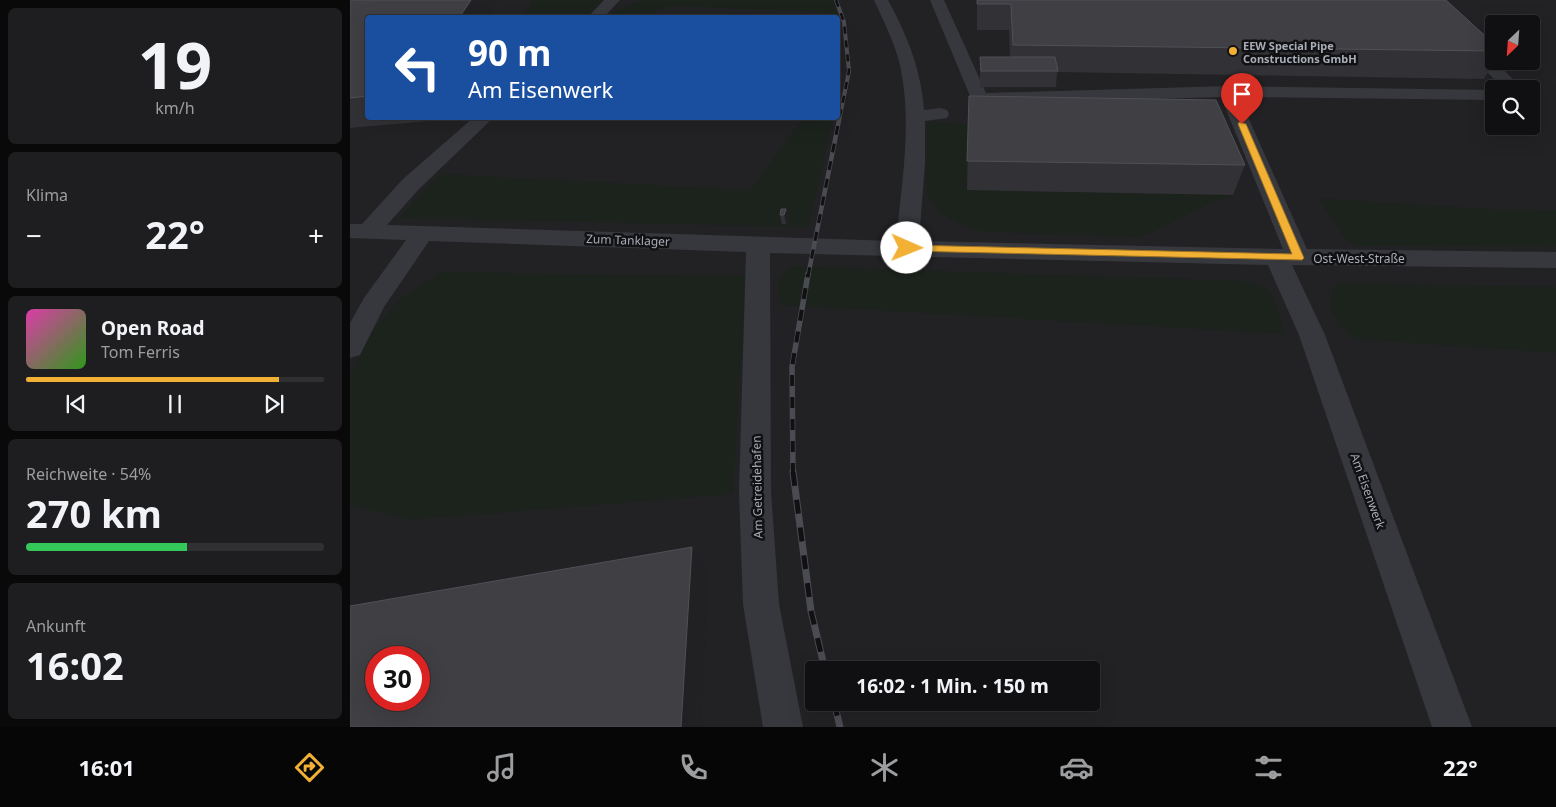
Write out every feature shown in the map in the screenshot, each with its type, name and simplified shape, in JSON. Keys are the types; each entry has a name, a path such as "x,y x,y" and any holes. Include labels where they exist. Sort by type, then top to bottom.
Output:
{"street":[{"path":"597,15 613,0"},
{"path":"882,0 897,32 912,79 915,135 907,248"},
{"path":"937,0 979,99 1228,91 1485,94"},
{"path":"1423,0 1505,80"},
{"name":"Am Eisenwerk","path":"1228,91 1288,258 1312,335 1452,727"},
{"path":"914,116 940,114"},
{"path":"359,232 482,120"},
{"name":"Zum Tanklager","path":"359,232 907,248"},
{"path":"350,348 373,304 422,234"},
{"name":"Am Getreidehafen","path":"758,244 755,492 762,604 783,727"},
{"name":"Ost-West-Straße","path":"907,248 1288,258 1556,260"}],"shaded area":[{"path":"350,0 1556,0 1556,727 350,727"},
{"path":"532,0 605,0 588,15 524,15"},
{"path":"644,0 833,0 838,15 827,15 826,12 669,6 646,15 609,15 612,12"},
{"path":"840,30 842,47 840,83"},
{"path":"802,120 833,120 809,227 399,218 440,174 751,190"},
{"path":"927,121 968,125 967,190 1233,195 1211,203 1151,233 1137,237 984,232 956,222 941,213 931,202 926,189"},
{"path":"1318,198 1486,209 1556,210 1556,247 1360,246 1346,240"},
{"path":"791,266 1244,281 1265,287 1273,297 1285,334 782,305 779,300 778,280"},
{"path":"440,272 746,276 733,494 410,520 350,505 350,376 369,336 400,299"},
{"path":"1343,283 1556,287 1556,353 1355,339 1341,327 1329,305 1333,287"}],"building":[{"path":"350,0 471,0 461,15 365,15 365,96 350,98"},
{"path":"977,0 1446,0 1485,36 1485,51 1013,45 1011,4 977,4"},
{"path":"980,57 1055,57 1058,71 981,71"},
{"path":"969,96 1216,100 1245,165 967,161"},
{"path":"781,209 786,209 784,215 780,215"},
{"path":"692,547 681,727 350,727 350,606"}],"railway":[{"path":"836,0 844,22 849,71 840,116"},
{"path":"808,276 839,120"},
{"path":"793,474 792,367 808,274"},
{"path":"793,472 811,611 823,661"},
{"path":"836,711 840,727"}],"place":[{"name":"EEW Special Pipe Constructions GmbH","path":"1233,51"}],"route":[{"path":"907,248 1299,258 1242,124"}]}
